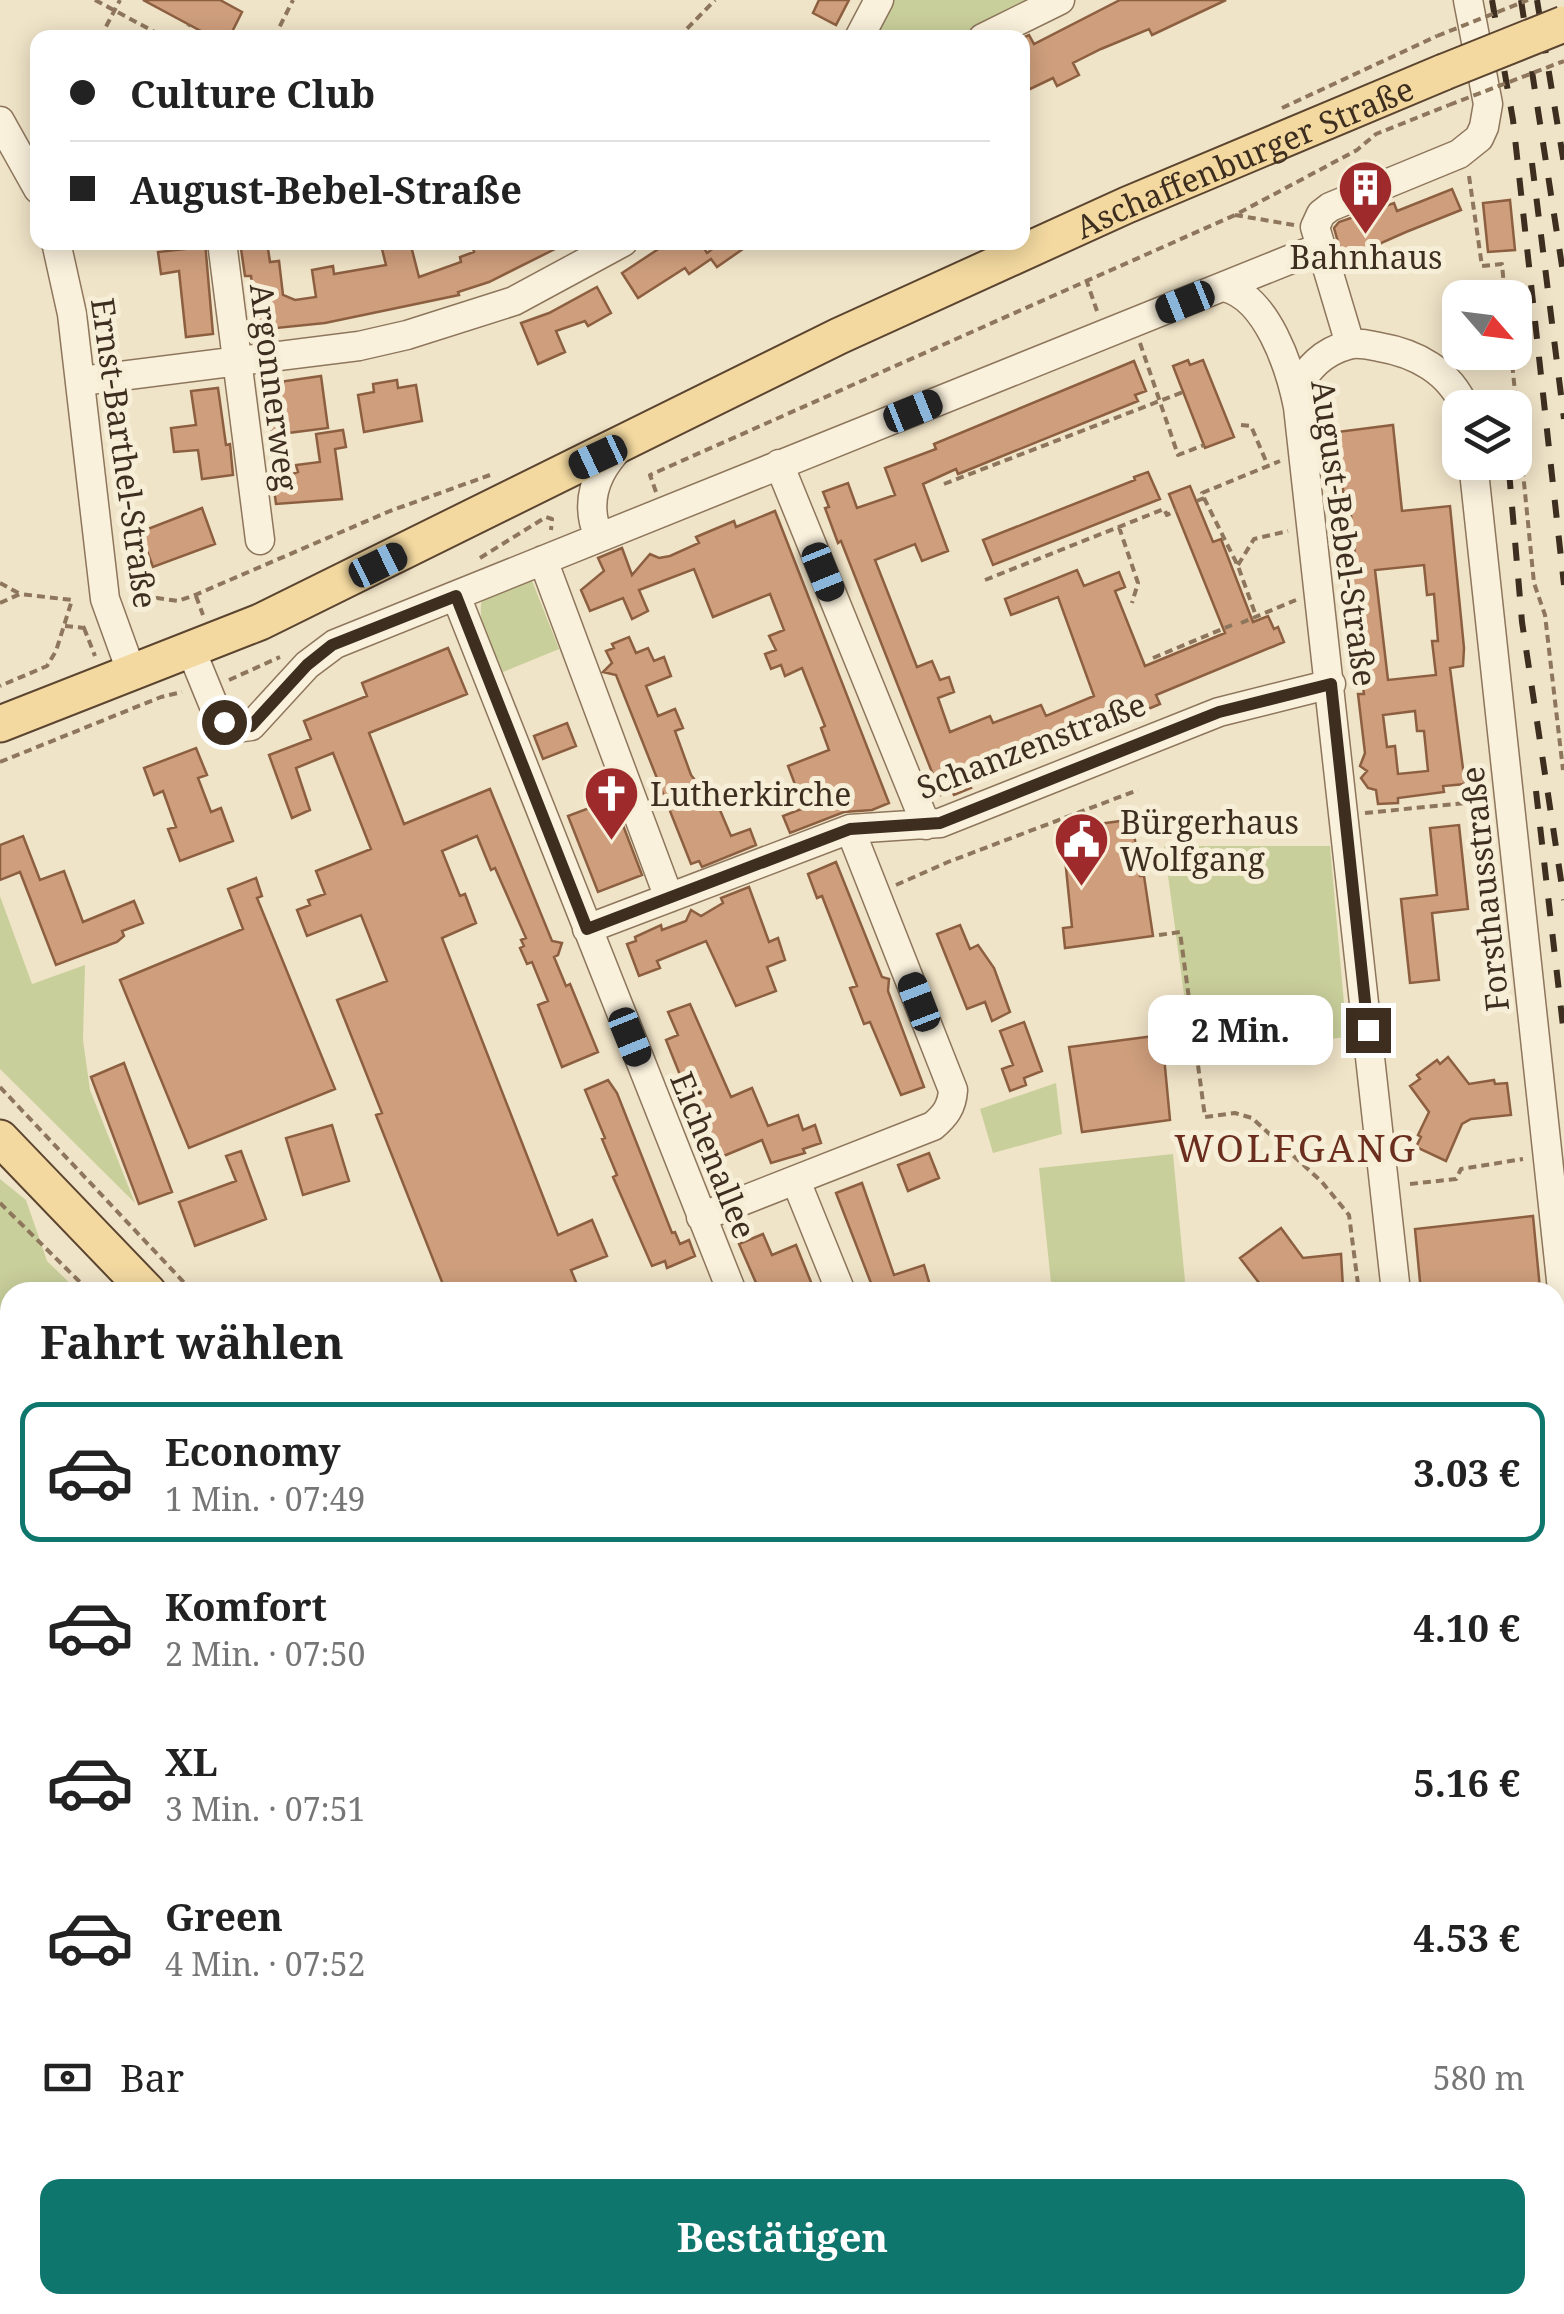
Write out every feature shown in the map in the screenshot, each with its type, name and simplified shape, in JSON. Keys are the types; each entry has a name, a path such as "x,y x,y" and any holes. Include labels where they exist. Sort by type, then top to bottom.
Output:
{"main road":[{"name":"Aschaffenburger Straße","path":"1030,250 1128,205 1446,89 1564,24"},
{"name":"Aschaffenburger Straße","path":"0,724 260,622 840,336 1029,250"},
{"path":"0,1138 138,1282"}],"street":[{"path":"863,30 879,0"},
{"path":"1000,30 1060,0"},
{"path":"1350,344 1318,237 1321,214 1473,146 1484,127 1488,104 1468,0"},
{"path":"0,121 30,175"},
{"path":"190,650 224,722 236,728 251,726 307,665 332,645 1224,286 1318,237"},
{"name":"Ernst-Barthel-Straße","path":"58,250 72,314 100,573 110,617 132,672"},
{"name":"Argonnerweg","path":"223,250 260,540"},
{"path":"80,381 360,346 450,323 514,301 609,250"},
{"name":"August-Bebel-Straße","path":"1224,286 1244,294 1258,307 1294,389 1331,684 1395,1282"},
{"path":"1294,389 1313,363 1350,344 1399,351 1428,364 1456,390"},
{"path":"599,537 590,509 592,496 608,458 621,446"},
{"path":"778,464 926,825"},
{"name":"Forsthausstraße","path":"1475,480 1561,1282"},
{"path":"543,560 670,898"},
{"name":"Eichenallee","path":"456,596 728,1282"},
{"name":"Schanzenstraße","path":"587,929 850,829 940,823 1219,712 1331,684"},
{"path":"701,1218 933,1126 949,1108 953,1090 850,829"},
{"path":"796,1182 837,1282"}],"path":[{"path":"94,0 151,30"},
{"path":"104,30 120,0"},
{"path":"278,30 293,0"},
{"path":"686,30 716,0"},
{"path":"1437,36 1528,0"},
{"path":"186,30 189,24"},
{"path":"650,475 1235,215 1358,150 1446,89 1564,60"},
{"path":"1459,154 1468,172 1482,266 1502,264 1503,280"},
{"path":"1235,215 1318,237"},
{"path":"1086,279 1105,334"},
{"path":"1134,322 1178,454 1204,445"},
{"path":"1512,370 1534,583 1545,614 1563,770"},
{"path":"944,484 1183,392"},
{"path":"1241,424 1251,426 1268,466"},
{"path":"1256,616 1238,566 1202,492 1303,451"},
{"path":"110,617 157,598 178,601 390,511 473,483"},
{"path":"1196,502 1204,498"},
{"path":"985,580 1164,509 1166,515 1176,510"},
{"path":"466,566 546,517 552,519 550,532"},
{"path":"1238,566 1254,538 1312,526"},
{"path":"1119,527 1138,582 1132,604"},
{"path":"523,532 537,532"},
{"path":"0,583 20,594 72,600 56,651 47,666 0,686"},
{"path":"1241,624 1320,591"},
{"path":"0,603 20,594"},
{"path":"1154,658 1232,625"},
{"path":"0,762 161,697 206,687"},
{"path":"876,894 948,862 1138,790"},
{"path":"1345,815 1509,799"},
{"path":"1159,934 1180,932 1205,1116 1235,1113 1252,1118 1322,1182 1349,1215 1359,1282"},
{"path":"0,1088 184,1282"},
{"path":"1385,1186 1456,1179 1462,1169 1548,1155"},
{"path":"0,1203 80,1282"}],"green space":[{"path":"890,0 1041,0 981,30 874,30"},
{"path":"531,578 559,649 503,672 483,625 483,597"},
{"path":"1164,846 1330,846 1347,1037 1192,1054"},
{"path":"0,896 32,984 85,965 83,1040 90,1090 135,1203 0,1069"},
{"path":"1056,1083 1062,1134 993,1153 980,1109"},
{"path":"1173,1154 1185,1282 1051,1282 1039,1168"},
{"path":"0,1179 26,1200 47,1261 69,1282 0,1282"}],"building":[{"path":"143,0 220,0 242,12 233,30 199,30"},
{"path":"819,0 849,0 836,25 813,13"},
{"path":"1120,0 1226,0 1152,35 1149,29 1073,63 1079,75 1057,86 1053,78 1030,89 1030,37 1034,44"},
{"name":"Bahnhaus","path":"1452,189 1461,210 1344,263 1334,228 1339,222 1394,203 1397,211"},
{"path":"1510,200 1515,250 1488,252 1483,203"},
{"path":"206,250 213,334 186,337 179,271 161,274 158,252"},
{"path":"241,250 268,250 270,262 279,261 283,295 295,300 316,297 312,270 333,266 334,274 386,265 382,250 412,250 419,277 461,262 460,257 473,250 553,250 489,282 458,292 459,295 325,323 257,330 251,276 245,276"},
{"path":"657,250 741,250 717,267 711,259 689,274 685,268 638,298 622,273"},
{"path":"597,287 611,313 588,326 585,321 556,331 565,352 538,364 521,323"},
{"path":"1188,360 1190,365 1203,360 1234,437 1205,448 1173,366"},
{"path":"1134,361 1146,391 1135,395 1138,401 958,474 956,469 923,484 948,551 922,561 915,544 875,560 917,667 932,661 940,680 949,677 954,692 938,698 950,732 990,716 993,723 1041,705 1046,716 1094,696 1058,597 1011,615 1005,599 1077,570 1084,586 1119,572 1125,587 1115,591 1145,666 1225,633 1169,494 1190,486 1213,542 1221,539 1253,622 1268,616 1284,642 1156,695 1160,704 1067,743 1018,760 1014,749 968,766 975,782 969,785 971,788 941,795 841,541 838,543 823,492 848,483 857,508 895,495 885,468"},
{"path":"321,376 328,428 272,435 265,384"},
{"path":"397,380 398,388 416,385 422,421 364,432 358,395 374,392 373,384"},
{"path":"218,388 233,475 202,479 198,450 174,452 171,428 196,425 191,391"},
{"path":"1393,425 1402,511 1450,506 1464,648 1463,666 1450,668 1465,784 1443,786 1444,792 1398,798 1398,803 1378,804 1376,790 1368,788 1361,778 1367,771 1360,766 1365,753 1358,694 1364,694 1345,556 1355,555 1351,516 1346,517 1337,432","holes":["1424,565 1427,595 1434,594 1438,641 1432,641 1436,675 1388,680 1375,570","1415,711 1417,731 1424,731 1428,771 1398,774 1395,746 1387,747 1383,715"]},
{"path":"343,430 346,447 335,449 342,499 276,504 273,481 298,472 296,465 320,462 316,434"},
{"path":"1148,472 1160,499 993,565 983,540"},
{"path":"202,508 215,544 153,567 140,532"},
{"path":"775,511 889,803 872,810 844,812 790,833 783,816 804,808 788,766 829,750 821,728 825,726 802,668 785,676 781,665 771,669 765,654 776,650 769,636 784,630 770,594 713,617 694,569 639,590 648,611 632,619 623,598 590,611 581,590 604,571 598,558 622,548 632,575 650,554 659,558 670,556 699,543 696,537 734,521 736,527"},
{"path":"629,637 636,653 648,648 654,661 664,657 671,676 646,686 658,716 675,709 683,728 675,731 691,775 704,792 711,789 731,836 750,829 756,845 702,867 699,861 691,864 616,675 603,672 612,663 606,651"},
{"path":"448,648 467,694 369,733 404,824 490,789 552,941 562,943 554,957 566,986 570,984 598,1052 562,1067 538,1005 548,1001 532,962 527,964 520,948 524,946 521,940 526,938 495,868 491,870 477,836 442,851 476,923 442,938 558,1235 592,1220 607,1256 571,1270 576,1282 442,1282 376,1115 382,1113 337,1000 387,981 361,915 307,936 297,910 310,905 308,900 325,894 316,871 371,849 333,753 296,768 310,810 292,818 269,755 311,739 304,721 367,696 362,683"},
{"path":"567,723 576,746 543,759 534,736"},
{"path":"196,748 207,775 198,778 211,812 221,808 233,841 180,861 168,829 176,827 163,791 154,795 144,768"},
{"name":"Lutherkirche","path":"613,799 642,875 598,892 568,816"},
{"path":"1128,820 1129,826 1133,826 1140,876 1144,876 1153,936 1065,948 1063,928 1072,927 1062,829"},
{"path":"1459,825 1468,909 1432,913 1439,980 1410,983 1401,899 1437,895 1430,828"},
{"path":"23,836 40,880 64,871 83,922 134,901 143,923 122,931 124,936 117,942 56,965 20,872 0,880 0,845"},
{"path":"836,862 882,977 889,979 888,991 924,1087 901,1095 870,1022 864,1024 850,988 857,986 822,896 817,898 808,874"},
{"path":"256,878 262,896 257,898 335,1089 189,1148 120,980 243,929 228,889"},
{"path":"749,887 769,942 778,938 785,960 767,967 776,991 736,1006 706,941 657,961 660,968 639,976 627,944 636,941 635,937 661,925 662,930 686,921 691,910 701,916 723,903 721,898"},
{"path":"960,925 970,949 978,945 994,968 1010,1012 992,1021 985,1002 967,1009 937,934"},
{"path":"690,1004 731,1097 752,1088 768,1126 798,1115 803,1130 815,1125 821,1143 803,1149 805,1153 771,1163 762,1140 714,1160 666,1040 678,1035 668,1012"},
{"path":"1024,1022 1042,1071 1024,1078 1026,1085 1010,1091 1002,1069 1013,1065 1000,1031"},
{"path":"1162,1035 1170,1120 1082,1132 1069,1047"},
{"path":"1448,1057 1469,1084 1494,1080 1495,1084 1507,1083 1511,1115 1471,1119 1462,1124 1446,1161 1416,1147 1429,1112 1410,1086 1420,1079 1417,1075"},
{"path":"124,1063 172,1192 139,1204 91,1077"},
{"path":"608,1080 617,1093 672,1233 675,1232 680,1244 689,1240 695,1256 667,1268 665,1261 652,1266 613,1177 617,1175 585,1090"},
{"path":"332,1125 349,1181 303,1195 286,1138"},
{"path":"241,1151 266,1219 195,1246 179,1202 236,1181 226,1156"},
{"path":"929,1153 939,1178 908,1191 898,1165"},
{"path":"862,1183 894,1275 924,1265 929,1282 871,1282 836,1193"},
{"path":"1533,1216 1539,1282 1420,1282 1415,1229"},
{"path":"1281,1228 1303,1258 1341,1254 1343,1282 1258,1282 1240,1258"},
{"path":"763,1234 772,1255 796,1245 811,1282 756,1282 739,1244"}],"railway":[{"path":"1492,0 1513,120 1564,585"},
{"path":"1521,0 1564,279"},
{"path":"1537,0 1564,164"},
{"path":"1532,163 1564,419"},
{"path":"1510,480 1522,622 1564,900"},
{"path":"1536,791 1564,1035"}],"place":[{"name":"Bahnhaus","path":"1366,236"},
{"name":"Lutherkirche","path":"611,842"},
{"name":"Bürgerhaus Wolfgang","path":"1081,888"}],"district":[{"name":"WOLFGANG","path":"1296,1147"}],"route":[{"path":"224,722 236,728 251,726 307,665 332,645 456,596 587,929 850,829 940,823 1219,712 1331,684 1368,1030"}]}
